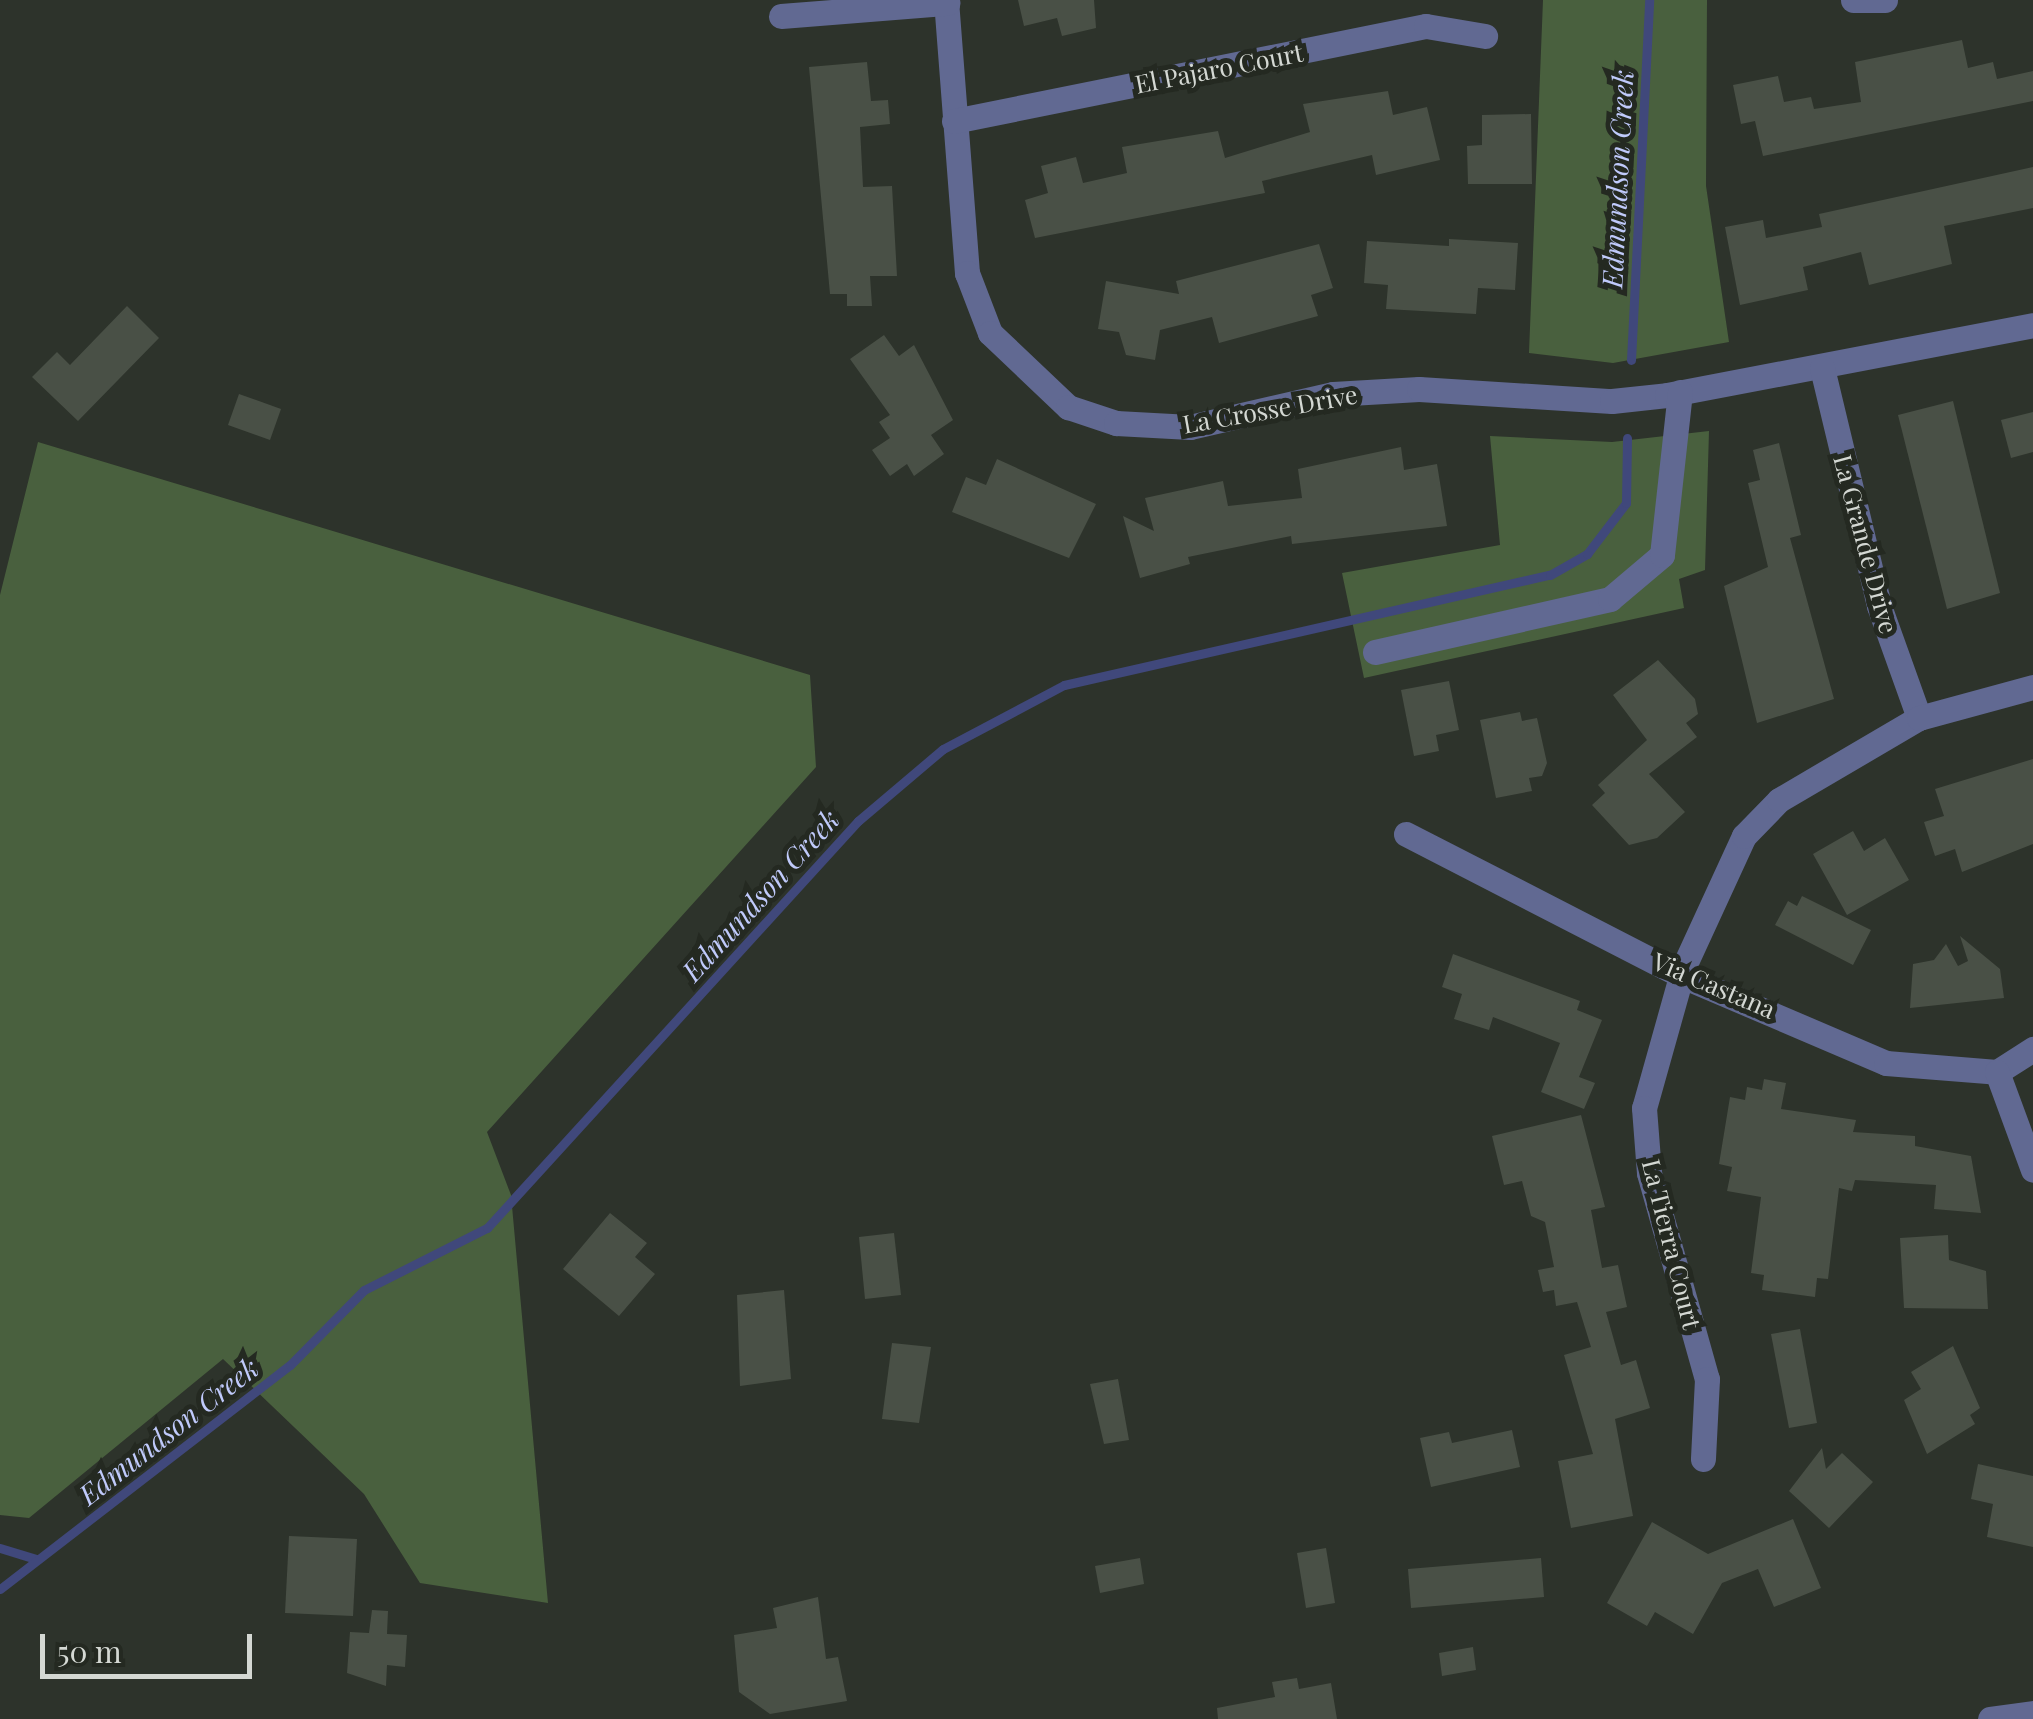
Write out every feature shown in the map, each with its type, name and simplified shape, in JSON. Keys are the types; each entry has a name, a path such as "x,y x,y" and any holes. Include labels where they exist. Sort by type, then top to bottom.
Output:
{"street":[{"path":"1853,0 1885,0"},
{"path":"781,16 946,2"},
{"name":"La Crosse Drive","path":"946,2 967,272 990,333 1068,407 1116,423 1190,427 1333,394 1612,401 1822,368 2033,325"},
{"name":"El Pajaro Court","path":"954,121 1426,26 1486,36"},
{"name":"La Grande Drive","path":"1822,368 1879,606 1919,718"},
{"path":"1375,652 1610,599 1662,555 1680,392"},
{"name":"La Tierra Court","path":"1703,1460 1707,1379 1649,1173 1644,1108 1681,974 1744,836 1779,800 1919,718 2033,687"},
{"name":"Via Castana","path":"1406,834 1681,974 1886,1063 1997,1072"},
{"path":"2033,1049 1997,1072 2033,1170"},
{"path":"1990,1719 2033,1714"}],"green space":[{"path":"1543,0 1707,0 1706,186 1729,342 1613,363 1529,353"},
{"path":"1709,431 1705,570 1679,579 1684,608 1364,678 1342,573 1500,545 1490,436 1612,442"},
{"path":"38,442 810,675 816,767 487,1132 511,1195 548,1603 420,1583 364,1494 223,1359 29,1518 0,1515 0,595"}],"building":[{"path":"1018,0 1094,0 1096,28 1062,36 1057,18 1024,26"},
{"path":"1962,40 1968,68 1993,62 1997,79 2033,71 2033,101 1763,156 1755,121 1741,124 1733,85 1778,76 1784,102 1811,97 1814,109 1861,102 1855,62"},
{"path":"867,62 871,101 888,100 890,124 860,127 863,187 892,186 897,276 870,276 872,306 847,306 847,294 830,294 809,67"},
{"path":"1388,91 1393,115 1427,107 1440,160 1376,175 1372,155 1262,181 1265,193 1035,238 1025,200 1048,193 1041,166 1076,157 1083,183 1127,173 1122,147 1218,131 1225,158 1310,132 1303,104"},
{"path":"1531,114 1532,184 1468,184 1467,146 1482,145 1482,115"},
{"path":"2033,167 2033,208 1944,226 1952,264 1869,285 1861,252 1803,267 1808,290 1740,305 1725,227 1763,220 1766,238 1822,227 1819,214"},
{"path":"1449,239 1518,243 1515,290 1478,288 1476,314 1386,309 1388,285 1364,283 1367,241 1449,246"},
{"path":"1319,244 1333,288 1311,295 1318,316 1219,343 1212,317 1160,330 1155,360 1126,355 1119,332 1098,329 1106,281 1179,294 1176,281"},
{"path":"127,306 159,338 78,421 32,377 57,352 70,365"},
{"path":"884,335 899,356 914,345 953,420 931,435 944,454 914,476 907,464 890,476 872,450 890,438 879,422 890,415 850,359"},
{"path":"239,394 281,409 270,440 228,425"},
{"path":"1953,401 2000,593 1947,609 1898,415"},
{"path":"2033,412 2033,452 2011,458 2001,420"},
{"path":"1779,443 1801,535 1790,538 1834,699 1757,723 1724,586 1768,567 1748,483 1760,480 1753,450"},
{"path":"1401,447 1404,470 1437,464 1447,526 1292,544 1291,536 1188,557 1190,564 1140,578 1123,516 1154,531 1145,498 1223,481 1228,506 1302,498 1298,469"},
{"path":"997,459 1096,504 1069,558 952,512 966,477 986,485"},
{"path":"1658,660 1695,699 1698,714 1686,723 1697,737 1649,774 1685,812 1657,838 1629,845 1592,805 1605,793 1598,785 1647,740 1613,695"},
{"path":"1449,681 1459,730 1436,735 1439,751 1414,756 1401,690"},
{"path":"1520,712 1522,721 1537,718 1547,763 1542,776 1529,778 1532,791 1496,798 1480,720"},
{"path":"2033,759 2033,844 1962,872 1955,849 1935,856 1924,822 1944,816 1935,789"},
{"path":"1853,831 1864,851 1885,838 1909,880 1847,915 1813,854"},
{"path":"1802,896 1871,930 1853,965 1775,925 1788,901 1797,906"},
{"path":"1960,936 2000,969 2004,998 1910,1008 1913,964 1934,960 1946,944 1958,966 1968,961"},
{"path":"1453,954 1580,1001 1577,1010 1602,1020 1579,1077 1595,1083 1584,1109 1541,1092 1560,1043 1493,1017 1489,1030 1454,1019 1462,994 1442,987"},
{"path":"1764,1079 1786,1083 1781,1109 1856,1120 1853,1132 1915,1136 1915,1146 1971,1156 1981,1213 1934,1209 1936,1185 1855,1180 1852,1191 1839,1188 1828,1279 1817,1278 1815,1297 1762,1290 1764,1275 1751,1273 1761,1197 1727,1191 1732,1167 1719,1164 1730,1097 1745,1100 1747,1087 1762,1090"},
{"path":"1581,1115 1605,1207 1591,1210 1602,1268 1618,1265 1627,1307 1606,1312 1621,1365 1636,1360 1650,1408 1615,1419 1633,1516 1571,1528 1558,1461 1593,1454 1564,1355 1591,1347 1577,1302 1556,1306 1554,1290 1543,1292 1538,1270 1554,1267 1545,1222 1531,1216 1522,1181 1504,1185 1492,1136"},
{"path":"610,1213 647,1243 635,1257 655,1274 619,1316 563,1269"},
{"path":"894,1233 901,1295 865,1299 859,1237"},
{"path":"1948,1235 1949,1260 1986,1271 1988,1309 1904,1308 1900,1238"},
{"path":"784,1290 791,1379 740,1386 737,1295"},
{"path":"1800,1329 1817,1423 1789,1428 1771,1334"},
{"path":"892,1343 931,1347 919,1423 882,1419"},
{"path":"1953,1346 1980,1408 1970,1415 1975,1424 1927,1454 1904,1400 1921,1389 1911,1372"},
{"path":"1118,1379 1129,1440 1104,1444 1090,1384"},
{"path":"1512,1430 1520,1467 1431,1487 1420,1438 1449,1432 1452,1443"},
{"path":"1822,1448 1826,1469 1842,1453 1873,1482 1829,1528 1789,1491"},
{"path":"1978,1464 2033,1476 2033,1547 1987,1537 1993,1504 1971,1499"},
{"path":"1793,1519 1821,1588 1774,1607 1758,1569 1722,1583 1693,1634 1655,1612 1647,1626 1607,1603 1652,1522 1708,1554"},
{"path":"289,1536 357,1539 353,1616 285,1613"},
{"path":"1326,1548 1335,1603 1306,1608 1297,1553"},
{"path":"1140,1558 1144,1584 1100,1593 1095,1566"},
{"path":"1541,1558 1544,1597 1411,1608 1408,1569"},
{"path":"818,1597 826,1659 838,1657 847,1701 770,1714 739,1692 734,1635 777,1628 773,1608"},
{"path":"372,1610 388,1611 387,1634 407,1635 405,1667 387,1665 386,1686 347,1673 350,1632 369,1633"},
{"path":"1473,1647 1476,1670 1442,1676 1439,1653"},
{"path":"1297,1678 1299,1689 1331,1683 1337,1719 1218,1719 1217,1708 1275,1697 1272,1682"}],"waterway":[{"name":"Edmundson Creek","path":"1631,360 1649,0"},
{"name":"Edmundson Creek","path":"0,1589 290,1365 364,1290 487,1228 858,821 943,749 1064,685 1550,575 1587,554 1626,503 1627,438"},
{"path":"0,1548 36,1559"}]}
